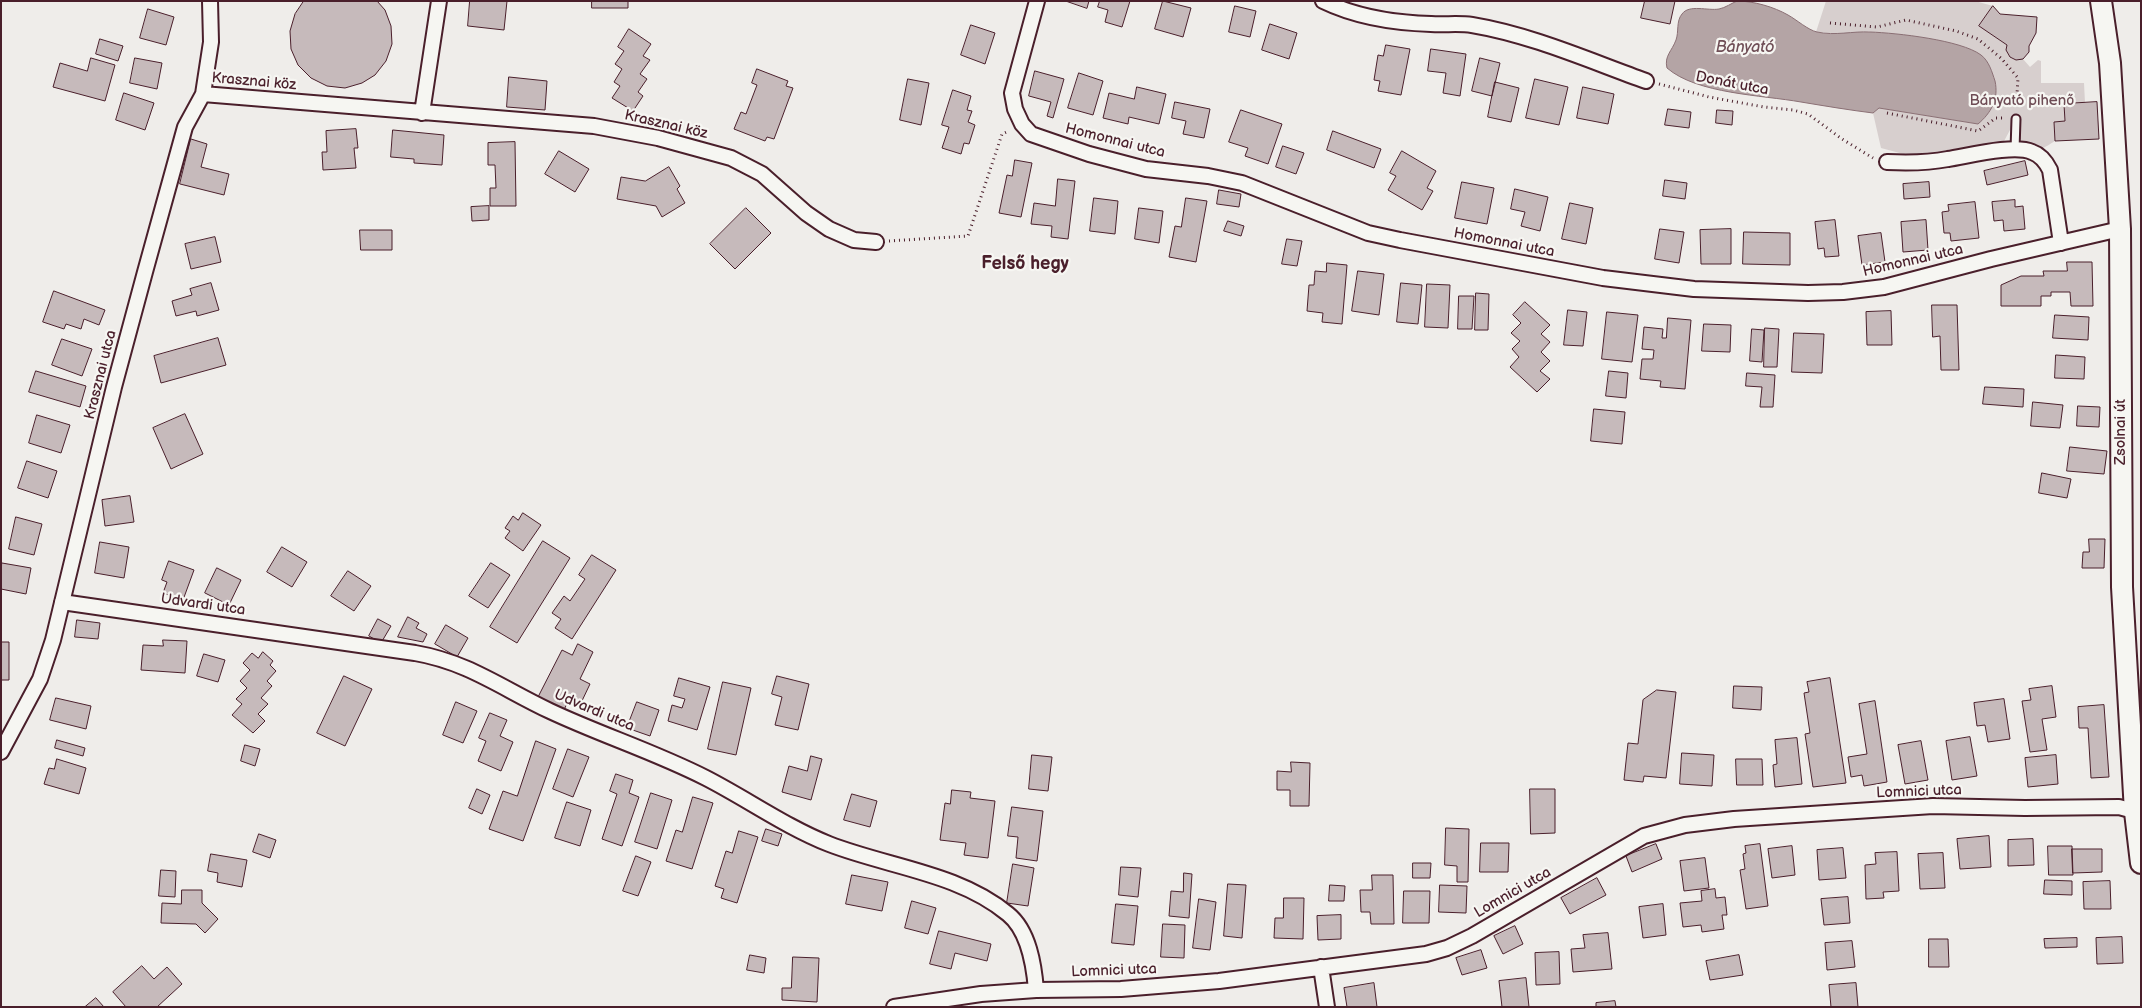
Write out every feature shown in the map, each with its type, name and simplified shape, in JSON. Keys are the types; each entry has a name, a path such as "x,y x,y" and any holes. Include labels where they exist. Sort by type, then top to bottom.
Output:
{"street":[{"name":"Krasznai utca","path":"1,752 40,679 62,602 114,387 175,163 185,127 202,94 211,42 210,1"},
{"path":"422,113 439,1"},
{"path":"1022,124 1015,109 1012,93 1037,1"},
{"path":"1323,1 1358,14 1387,21 1414,24 1471,25 1508,33 1646,81"},
{"name":"Zsolnai út","path":"2101,1 2111,72 2120,229 2122,587 2141,863"},
{"name":"Krasznai köz","path":"202,94 594,126 658,138 731,158 762,174 829,229 854,240 876,242"},
{"name":"Homonnai utca","path":"1022,124 1031,134 1089,154 1146,168 1208,176 1242,183 1368,233 1603,278 1685,288 1755,292 1843,292 1884,287 2120,229"},
{"path":"1887,162 1912,163 1947,160 1991,151 2031,151 2045,160 2050,170 2061,243"},
{"name":"Udvardi utca","path":"62,602 415,653 439,657 466,667 552,712 672,761 829,844 950,882 984,898 1010,915 1025,938 1032,955 1036,990"},
{"name":"Lomnici utca","path":"894,1007 981,994 1036,990 1121,989 1219,981 1426,954 1447,948 1508,915 1644,836 1685,826 1734,819 1933,806 2025,808 2119,807 2138,812"},
{"path":"1321,967 1327,1007"}],"lane":[{"path":"2015,150 2016,119"}],"path":[{"path":"1830,23 1877,27 1906,20 1956,31 1978,39 2002,60 2018,78 2016,119 1996,118 1978,131 1887,113"},
{"name":"Donát utca","path":"1646,81 1709,97 1808,114 1862,152 1887,162"},
{"path":"876,242 968,236 1002,134 1022,124"}],"green space":[{"name":"Bányató pihenő","path":"1826,1 1975,1 1993,6 1979,26 2007,45 2008,54 2013,59 2023,59 2030,67 2038,60 2041,61 2041,83 2084,83 2085,103 2064,104 2065,121 2054,122 2055,141 2040,149 2027,146 2019,136 2016,127 2011,128 2002,145 1911,156 1881,148 1873,113 1879,108 1978,124 1869,31 1837,34 1816,32"}],"water":[{"name":"Bányató","path":"1737,1 1757,3 1777,9 1817,32 1830,34 1870,32 1896,34 1928,38 1959,45 1981,55 1988,63 1995,81 1995,100 1987,115 1978,124 1879,108 1873,113 1731,92 1695,83 1680,77 1667,68 1667,57 1677,37 1679,20 1685,11 1689,9 1719,9"}],"building":[{"path":"304,1 377,1 385,10 391,26 392,44 386,61 375,75 362,83 345,88 327,86 311,78 298,65 291,49 290,31 295,14"},
{"path":"470,1 507,1 504,30 468,26"},
{"path":"592,1 628,1 628,8 592,8"},
{"path":"1066,1 1089,1 1087,8"},
{"path":"1100,1 1130,1 1122,27 1105,22 1108,10 1098,7"},
{"path":"1163,1 1191,8 1183,37 1155,29"},
{"path":"1645,1 1675,1 1670,24 1641,18"},
{"path":"1235,6 1256,11 1250,37 1229,32"},
{"path":"1993,6 2000,14 2037,17 2036,33 2029,46 2029,52 2023,59 2016,60 2010,57 2006,50 2007,45 1979,26"},
{"path":"148,9 174,17 166,45 140,38"},
{"path":"1270,24 1297,33 1289,59 1262,50"},
{"path":"971,25 995,33 985,64 961,55"},
{"path":"629,29 651,44 643,56 650,60 640,74 647,79 638,92 643,96 633,111 612,98 620,86 614,82 622,69 615,64 624,51 618,47"},
{"path":"100,39 123,46 118,61 96,54"},
{"path":"1386,45 1410,49 1401,95 1378,91 1380,81 1374,80 1378,55 1383,56"},
{"path":"1431,49 1466,54 1460,96 1443,93 1446,73 1428,71"},
{"path":"91,58 115,65 105,101 53,87 60,63 87,71"},
{"path":"135,58 162,63 157,89 130,83"},
{"path":"1480,58 1500,63 1492,96 1472,91"},
{"path":"757,69 788,81 786,86 793,88 774,139 767,137 765,141 734,129 741,112 746,114 757,85 752,83"},
{"path":"1035,71 1064,79 1053,118 1047,116 1051,102 1029,96"},
{"path":"1079,73 1103,81 1093,115 1068,108"},
{"path":"509,77 547,81 545,110 507,107"},
{"path":"908,79 929,83 921,125 900,120"},
{"path":"1535,79 1568,87 1559,125 1526,118"},
{"path":"1495,82 1519,88 1511,122 1488,117"},
{"path":"1137,87 1166,94 1159,124 1129,117 1128,124 1103,118 1109,93 1134,99"},
{"path":"1583,87 1614,94 1608,124 1577,118"},
{"path":"953,90 971,96 967,110 972,111 968,122 975,125 969,144 964,143 961,154 942,148 949,127 942,125"},
{"path":"124,93 154,103 145,130 116,120"},
{"path":"1175,102 1210,109 1204,138 1183,134 1186,121 1172,118"},
{"path":"2097,102 2099,139 2055,141 2054,122 2065,121 2064,104"},
{"path":"1668,109 1691,112 1689,128 1665,125"},
{"path":"1241,110 1282,124 1268,164 1245,156 1248,148 1229,142"},
{"path":"1717,110 1733,111 1732,125 1716,123"},
{"path":"356,129 358,148 354,148 356,168 323,170 322,152 327,152 326,131"},
{"path":"393,130 444,135 442,165 414,163 414,159 391,157"},
{"path":"1333,131 1381,149 1374,168 1327,150"},
{"path":"191,139 207,144 201,167 229,174 224,195 180,184"},
{"path":"515,142 516,206 490,206 490,188 496,188 495,165 488,165 488,143"},
{"path":"1283,146 1304,153 1296,174 1276,167"},
{"path":"559,151 589,169 575,192 545,174"},
{"path":"1402,151 1436,171 1427,188 1433,191 1422,210 1388,190 1396,176 1390,173"},
{"path":"1015,160 1032,163 1021,217 999,213 1007,175 1012,176"},
{"path":"2025,161 2028,175 1987,185 1984,171"},
{"path":"669,167 680,186 677,189 685,203 662,217 656,206 617,199 621,177 645,181"},
{"path":"1058,179 1075,181 1068,239 1051,237 1052,226 1031,224 1034,203 1055,206"},
{"path":"1665,180 1687,183 1685,199 1663,196"},
{"path":"1462,182 1494,188 1487,224 1455,218"},
{"path":"1929,182 1930,197 1904,199 1903,184"},
{"path":"1515,189 1548,197 1540,231 1521,226 1525,212 1511,209"},
{"path":"1219,190 1241,194 1239,207 1217,204"},
{"path":"1094,198 1118,201 1115,234 1090,231"},
{"path":"1186,198 1207,201 1196,262 1169,257 1175,226 1181,227"},
{"path":"2015,200 2015,207 2023,206 2025,229 2004,231 2003,220 1994,221 1992,202"},
{"path":"1975,202 1979,238 1951,241 1950,233 1944,233 1942,212 1949,211 1948,205"},
{"path":"1570,203 1593,208 1586,244 1562,239"},
{"path":"489,206 489,220 472,221 471,207"},
{"path":"746,208 771,233 735,269 710,244"},
{"path":"1139,208 1163,211 1159,243 1135,239"},
{"path":"1835,220 1839,256 1825,257 1824,248 1818,249 1815,222"},
{"path":"1926,220 1928,250 1903,252 1901,222"},
{"path":"1228,221 1244,226 1241,236 1224,231"},
{"path":"1660,229 1684,232 1679,263 1655,259"},
{"path":"1731,229 1731,264 1701,264 1700,230"},
{"path":"360,230 392,230 392,250 361,250"},
{"path":"1744,232 1790,233 1790,265 1743,264"},
{"path":"1881,233 1885,262 1862,265 1858,236"},
{"path":"215,237 221,262 191,269 185,244"},
{"path":"1287,239 1302,241 1297,266 1282,264"},
{"path":"2067,262 2092,262 2093,306 2071,306 2070,292 2051,292 2051,296 2041,296 2041,306 2001,306 2001,285 2021,276 2044,276 2043,271 2067,271"},
{"path":"1327,263 1347,265 1342,324 1322,322 1323,313 1307,311 1309,285 1314,285 1315,271 1326,272"},
{"path":"1358,271 1384,274 1379,315 1352,311"},
{"path":"211,283 219,310 197,316 196,311 176,316 172,301 192,295 190,289"},
{"path":"1401,283 1422,285 1418,324 1397,322"},
{"path":"1427,284 1450,285 1448,328 1425,327"},
{"path":"54,291 105,310 99,325 84,319 81,329 66,324 64,329 43,322"},
{"path":"1476,293 1489,294 1488,330 1475,330"},
{"path":"1459,296 1474,296 1472,329 1458,329"},
{"path":"1525,302 1550,325 1541,334 1550,342 1541,352 1550,361 1540,371 1550,379 1537,392 1510,367 1519,357 1512,349 1520,341 1511,333 1521,323 1513,315"},
{"path":"1932,305 1957,305 1959,370 1941,370 1940,336 1933,337"},
{"path":"1568,310 1587,312 1583,346 1564,345"},
{"path":"1891,311 1892,345 1867,345 1866,312"},
{"path":"1607,312 1638,315 1632,362 1602,359"},
{"path":"2055,315 2089,317 2088,340 2053,338"},
{"path":"1668,318 1691,320 1685,389 1660,387 1661,381 1640,379 1642,359 1653,359 1654,350 1642,349 1644,327 1663,329 1662,338 1666,338"},
{"path":"1704,324 1731,325 1730,352 1702,351"},
{"path":"1765,328 1779,329 1777,367 1764,367"},
{"path":"1752,329 1764,330 1762,362 1750,361"},
{"path":"1794,333 1824,334 1822,373 1792,372"},
{"path":"218,338 226,365 161,383 154,356"},
{"path":"62,339 92,349 82,376 52,365"},
{"path":"2056,355 2085,357 2084,379 2055,378"},
{"path":"36,371 86,386 80,407 29,392"},
{"path":"1609,371 1628,373 1626,398 1606,396"},
{"path":"1747,373 1775,375 1773,407 1760,407 1762,387 1746,386"},
{"path":"1985,387 2024,389 2023,407 1983,404"},
{"path":"2033,402 2063,405 2060,428 2031,426"},
{"path":"2078,406 2100,407 2099,427 2077,426"},
{"path":"1594,409 1625,412 1622,444 1591,441"},
{"path":"185,414 203,454 171,469 153,428"},
{"path":"37,415 70,425 61,453 29,443"},
{"path":"2070,447 2107,451 2104,474 2067,471"},
{"path":"27,461 57,471 48,498 18,488"},
{"path":"2042,473 2071,479 2067,498 2039,493"},
{"path":"130,496 134,522 105,526 102,500"},
{"path":"523,513 541,525 523,551 505,538 510,531 505,528 513,516 518,520"},
{"path":"16,517 42,524 34,555 9,549"},
{"path":"2089,539 2105,539 2104,568 2082,568 2083,552 2089,552"},
{"path":"543,541 570,558 517,643 490,627"},
{"path":"100,542 129,547 124,578 95,573"},
{"path":"282,547 307,562 292,587 267,572"},
{"path":"592,555 616,570 572,639 555,628 561,619 552,613 564,596 570,601 585,579 579,575"},
{"path":"169,561 194,570 183,600 163,593 167,582 162,580"},
{"path":"2,563 31,568 26,594 1,589"},
{"path":"491,563 510,575 488,608 469,596"},
{"path":"217,568 241,580 229,605 205,593"},
{"path":"348,571 371,586 354,611 331,596"},
{"path":"408,617 419,623 416,628 427,634 423,642 398,637"},
{"path":"378,619 391,626 381,643 369,636"},
{"path":"77,620 100,623 98,639 75,637"},
{"path":"446,625 468,638 457,657 435,644"},
{"path":"163,640 187,641 185,673 141,670 143,645 163,646"},
{"path":"1,642 9,642 9,680 1,680"},
{"path":"578,644 593,652 580,679 590,684 580,705 569,699 564,710 538,697 562,650 572,655"},
{"path":"263,652 273,661 270,665 276,671 267,681 272,686 261,698 268,704 258,714 265,721 253,733 232,715 242,704 236,699 247,688 240,681 250,670 243,663 252,653 258,658"},
{"path":"204,654 225,660 218,682 197,676"},
{"path":"344,676 372,689 345,746 317,733"},
{"path":"777,676 809,684 798,730 775,725 782,697 772,694"},
{"path":"679,678 710,687 697,730 668,721 672,705 682,708 685,699 674,696"},
{"path":"1830,678 1846,783 1813,787 1805,734 1810,733 1804,693 1809,692 1807,682"},
{"path":"723,682 751,688 736,755 708,749"},
{"path":"1734,686 1762,687 1761,710 1733,708"},
{"path":"2052,686 2056,717 2042,719 2047,750 2030,752 2022,701 2031,700 2029,689"},
{"path":"1657,690 1676,692 1666,778 1644,776 1643,782 1624,780 1628,743 1638,744 1643,700"},
{"path":"56,698 91,706 86,729 50,720"},
{"path":"2004,699 2010,739 1988,742 1985,725 1977,726 1974,703"},
{"path":"1875,701 1887,782 1864,786 1862,775 1851,777 1848,757 1867,754 1859,704"},
{"path":"456,702 477,711 463,743 443,735"},
{"path":"637,702 659,710 650,736 627,728"},
{"path":"2104,705 2109,777 2091,778 2088,728 2079,728 2078,707"},
{"path":"490,713 507,720 500,736 513,742 501,771 478,761 486,741 479,738"},
{"path":"1970,737 1977,776 1952,780 1946,741"},
{"path":"1797,738 1802,784 1775,787 1773,765 1777,764 1775,740"},
{"path":"57,740 85,748 83,756 55,748"},
{"path":"536,741 556,749 523,841 489,829 503,791 517,796"},
{"path":"1921,741 1928,780 1905,784 1898,745"},
{"path":"245,745 260,749 255,766 241,761"},
{"path":"568,749 589,757 573,797 553,789"},
{"path":"1682,753 1714,755 1712,786 1680,784"},
{"path":"1032,755 1052,757 1048,791 1029,789"},
{"path":"2056,755 2058,784 2028,787 2025,758"},
{"path":"811,756 822,759 811,800 782,792 789,766 807,771"},
{"path":"57,759 86,768 79,794 44,784 49,768 54,769"},
{"path":"1736,759 1762,759 1763,785 1737,785"},
{"path":"1291,762 1310,763 1309,806 1290,806 1290,790 1277,790 1277,771 1291,772"},
{"path":"616,774 633,780 629,793 639,797 622,846 602,839 617,794 610,791"},
{"path":"477,789 490,795 482,814 469,808"},
{"path":"1530,789 1555,789 1555,833 1531,834"},
{"path":"952,790 971,792 970,798 995,801 988,858 964,855 966,843 940,840 945,803 950,804"},
{"path":"651,793 672,800 657,849 635,842"},
{"path":"852,794 877,801 870,827 844,820"},
{"path":"693,797 713,803 692,869 666,861 676,830 682,832"},
{"path":"567,802 591,810 580,846 555,838"},
{"path":"1012,807 1043,811 1037,861 1016,858 1018,837 1008,836"},
{"path":"1446,828 1469,829 1468,882 1457,882 1457,866 1445,865"},
{"path":"766,829 782,834 778,846 762,841"},
{"path":"739,831 758,837 737,903 721,898 724,889 715,886 726,851 732,853"},
{"path":"259,834 276,840 270,858 253,852"},
{"path":"1989,836 1991,867 1960,869 1957,839"},
{"path":"2033,839 2034,865 2008,866 2008,840"},
{"path":"1481,843 1509,843 1508,872 1480,872"},
{"path":"1656,844 1662,859 1632,872 1626,856"},
{"path":"1760,844 1768,906 1746,909 1740,870 1745,869 1743,854 1746,853 1745,846"},
{"path":"1792,846 1795,875 1772,878 1768,849"},
{"path":"2048,846 2072,846 2073,875 2049,875"},
{"path":"1843,848 1846,878 1819,880 1817,850"},
{"path":"2072,849 2102,849 2102,872 2073,873"},
{"path":"1897,852 1899,891 1883,892 1884,898 1866,899 1865,865 1876,864 1875,853"},
{"path":"1943,853 1945,888 1920,889 1918,854"},
{"path":"211,854 247,860 242,887 217,882 218,873 208,871"},
{"path":"636,856 651,862 638,896 623,891"},
{"path":"1705,858 1709,888 1684,891 1680,861"},
{"path":"1413,863 1431,863 1430,878 1413,878"},
{"path":"1013,864 1034,868 1028,906 1007,903"},
{"path":"1121,867 1141,868 1138,897 1119,895"},
{"path":"161,870 176,871 175,897 159,896"},
{"path":"1184,873 1192,874 1189,918 1169,916 1171,891 1183,892"},
{"path":"852,875 888,882 882,911 846,904"},
{"path":"1372,875 1393,875 1394,924 1371,924 1370,912 1361,912 1360,890 1372,890"},
{"path":"1597,878 1606,895 1570,914 1561,898"},
{"path":"2045,880 2072,881 2072,895 2044,894"},
{"path":"2110,881 2111,909 2084,909 2083,882"},
{"path":"1228,884 1246,885 1242,938 1224,936"},
{"path":"1330,885 1345,886 1344,901 1329,901"},
{"path":"1440,885 1467,886 1466,913 1439,912"},
{"path":"1715,889 1716,898 1725,897 1727,915 1722,915 1724,929 1702,932 1701,925 1683,927 1680,903 1702,901 1701,891"},
{"path":"182,890 202,890 202,903 218,919 205,933 196,924 161,923 162,903 181,904"},
{"path":"1404,891 1430,891 1429,923 1403,923"},
{"path":"1848,897 1850,923 1824,925 1821,899"},
{"path":"1284,898 1304,898 1303,939 1274,938 1275,918 1283,918"},
{"path":"1199,899 1216,902 1210,950 1193,948"},
{"path":"912,901 936,908 928,934 905,928"},
{"path":"1116,904 1138,906 1134,945 1112,943"},
{"path":"1663,904 1666,935 1643,938 1639,907"},
{"path":"1341,915 1341,939 1318,940 1317,916"},
{"path":"1163,924 1185,925 1184,958 1161,957"},
{"path":"1515,926 1523,944 1503,954 1494,936"},
{"path":"939,931 991,944 987,961 955,953 951,969 930,964"},
{"path":"1608,933 1612,969 1573,972 1571,949 1585,948 1583,935"},
{"path":"2122,937 2123,963 2097,964 2096,938"},
{"path":"2077,938 2077,947 2045,948 2044,939"},
{"path":"1929,939 1948,939 1949,967 1929,967"},
{"path":"1852,941 1855,967 1827,970 1825,943"},
{"path":"1481,950 1487,968 1462,975 1456,958"},
{"path":"1559,952 1560,984 1536,985 1535,953"},
{"path":"750,955 766,958 764,973 747,970"},
{"path":"1739,955 1743,975 1710,980 1706,961"},
{"path":"793,957 819,958 817,1002 782,1000 782,988 791,988"},
{"path":"142,966 154,979 167,967 182,984 157,1007 126,1007 113,992"},
{"path":"1526,978 1529,1007 1502,1007 1499,981"},
{"path":"1374,983 1377,1007 1347,1007 1344,988"},
{"path":"1856,983 1858,1007 1831,1007 1829,985"},
{"path":"96,998 104,1007 85,1007"},
{"path":"1615,1001 1616,1007 1596,1007 1596,1003"}],"district":[{"name":"Felső hegy","path":"1025,264"}]}
